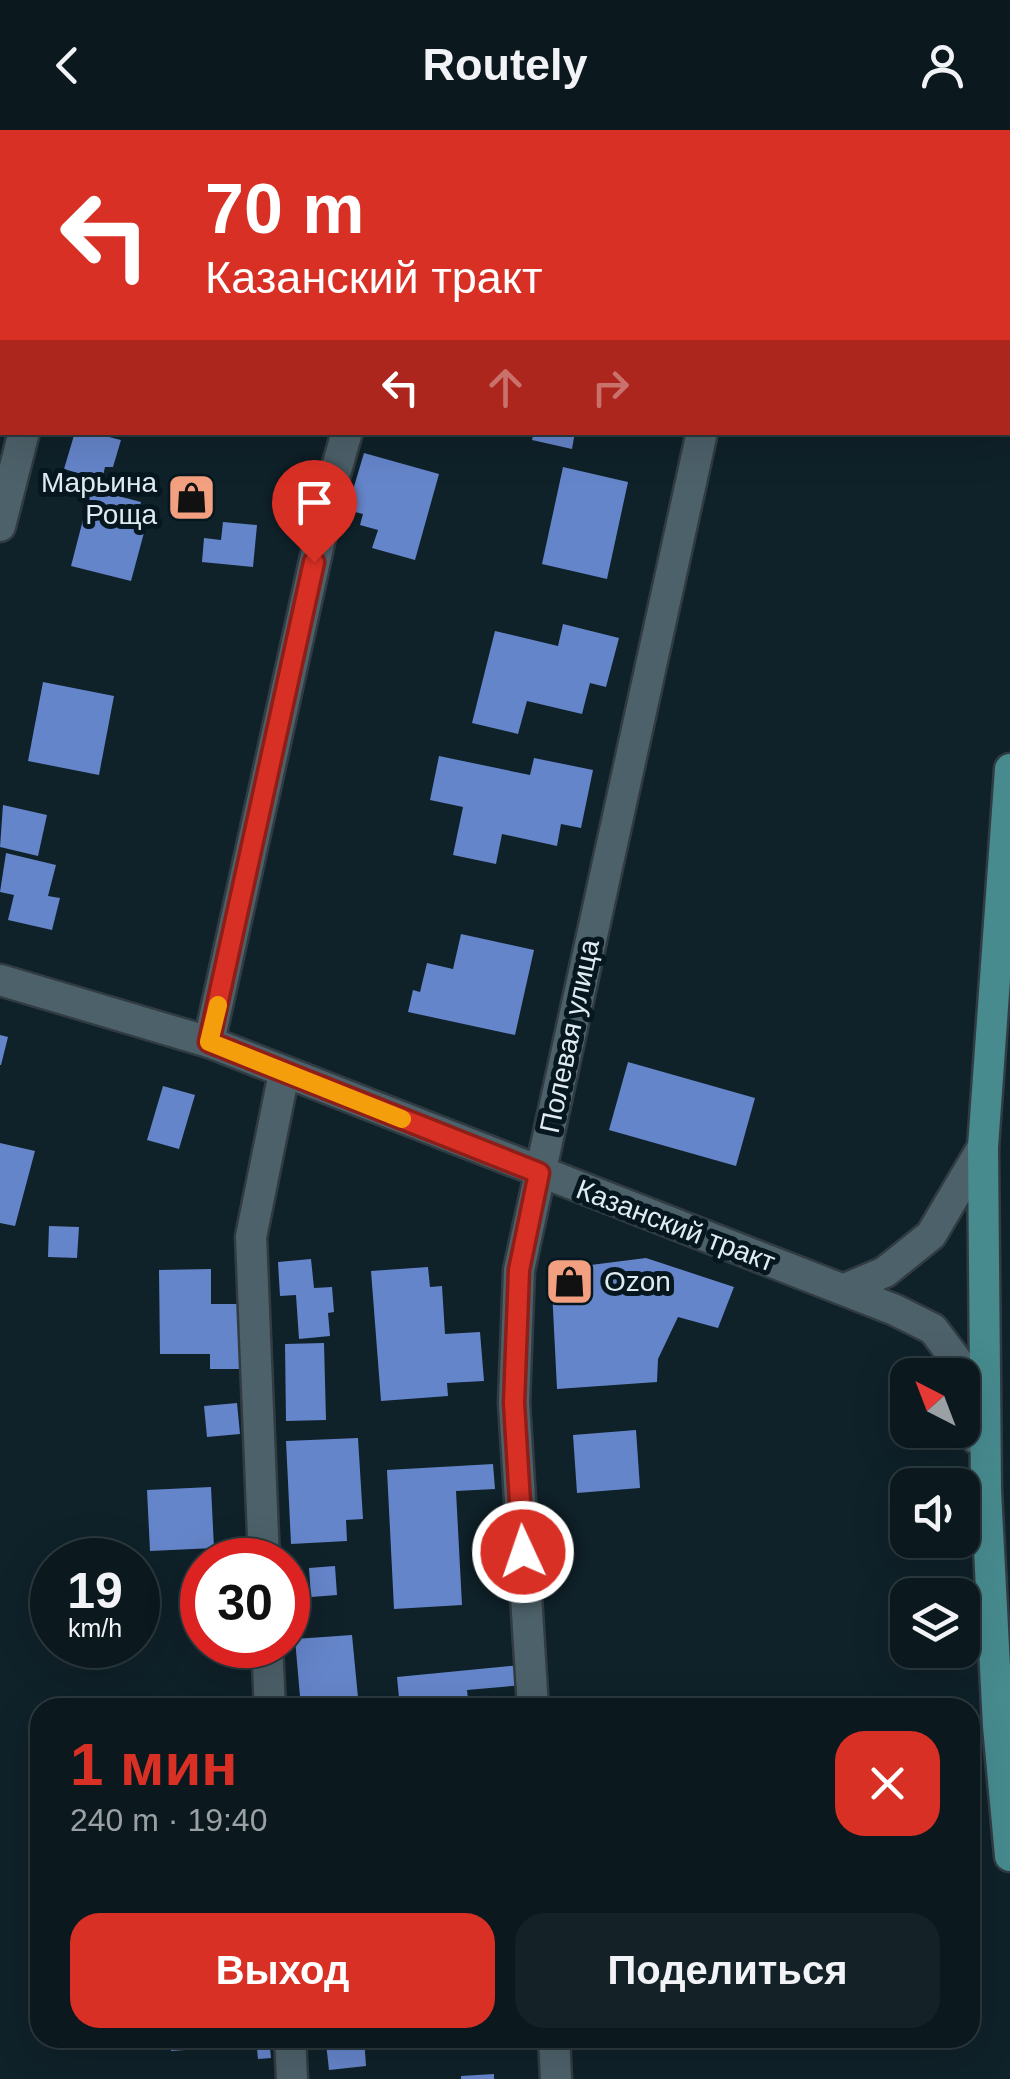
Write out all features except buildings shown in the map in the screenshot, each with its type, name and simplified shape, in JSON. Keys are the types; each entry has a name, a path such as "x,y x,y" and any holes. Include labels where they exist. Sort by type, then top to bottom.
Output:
{"main road":[{"path":"1010,769 984,1146 986,1491 998,1726 1010,1856"}],"street":[{"path":"0,526 23,435"},
{"path":"209,1042 345,435"},
{"name":"Полевая улица","path":"532,1698 514,1403 519,1270 701,435"},
{"name":"Казанский тракт","path":"0,980 209,1042 844,1289 933,1329 966,1373 986,1491"},
{"path":"263,1538 250,1237 284,1073"},
{"path":"844,1289 885,1272 931,1235 984,1146"},
{"path":"269,1668 270,1698"},
{"path":"290,2048 292,2079"},
{"path":"554,2048 556,2079"}],"slow traffic":[{"path":"218,1005 209,1042 402,1119"}],"place":[{"name":"Марьина Роща","path":"192,498"},
{"name":"Ozon","path":"569,1281"}],"route":[{"path":"314,562 209,1042 539,1173 519,1270 514,1403 523,1552"}]}
